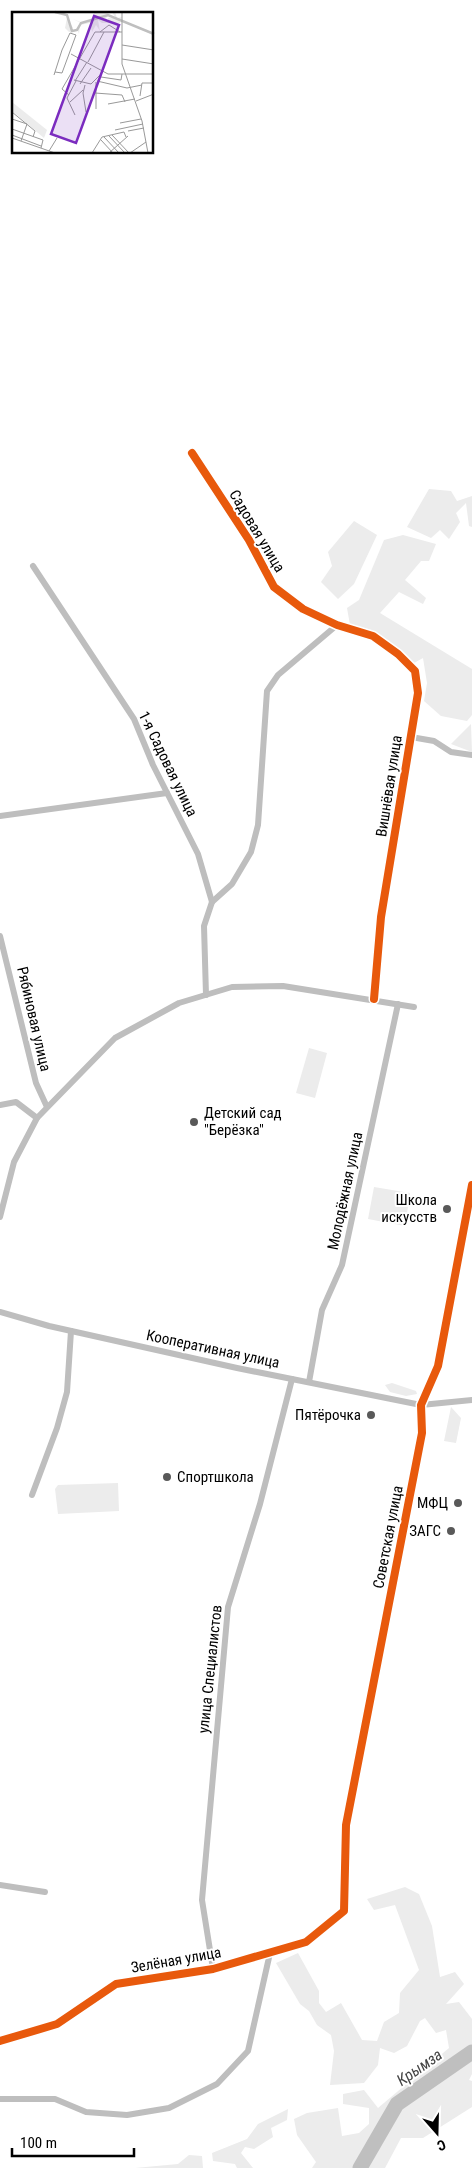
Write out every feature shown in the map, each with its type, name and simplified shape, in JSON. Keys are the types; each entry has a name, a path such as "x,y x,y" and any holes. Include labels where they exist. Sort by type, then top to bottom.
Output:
{"street":[{"name":"Садовая улица","path":"192,453 249,540 274,587 303,609 337,625"},
{"name":"1-я Садовая улица","path":"32,566 134,719 167,793 198,854 212,902"},
{"name":"Вишнёвая улица","path":"337,625 373,636 398,654 415,671 418,693 381,917 374,999"},
{"path":"206,995 204,926 212,902 232,884 251,852 258,825 267,691 278,675 337,625"},
{"path":"411,737 434,741 451,752 472,754"},
{"path":"0,816 167,793"},
{"name":"Рябиновая улица","path":"0,936 36,1083 47,1107"},
{"path":"0,1217 14,1162 37,1118 115,1038 179,1002 232,987 284,986 374,999 414,1007"},
{"name":"Молодёжная улица","path":"309,1382 322,1310 342,1265 398,1004"},
{"path":"0,1104 16,1102 37,1118"},
{"name":"Советская улица","path":"345,1899 346,1825 422,1433 421,1405 438,1366 472,1185"},
{"name":"Кооперативная улица","path":"0,1312 71,1331 421,1405 472,1400"},
{"path":"32,1495 57,1428 67,1392 71,1331"},
{"name":"улица Специалистов","path":"213,1969 202,1900 228,1607 260,1504 292,1379"},
{"path":"0,1885 45,1892"},
{"name":"Зелёная улица","path":"0,2041 57,2024 116,1984 213,1969 306,1942 344,1911 345,1899"},
{"path":"0,2099 55,2099 86,2112 127,2115 169,2108 217,2084 248,2051 270,1952"}],"shaded area":[{"path":"429,489 451,491 457,501 472,496 472,527 469,526 466,503 456,513 460,522 449,539 440,530 431,538 407,527"},
{"path":"354,521 377,535 354,584 338,599 321,582 332,566 328,552"},
{"path":"403,535 436,544 429,561 421,561 405,580 426,598 423,604 399,592 380,613 472,669 472,715 467,721 441,716 424,701 427,683 423,658 414,663 373,631 350,625 347,608 359,600 384,540"},
{"path":"471,724 472,752 451,744"},
{"path":"309,1048 327,1053 315,1098 296,1093"},
{"path":"374,1187 410,1193 405,1226 368,1219"},
{"path":"392,1383 416,1391 417,1394 406,1396 390,1392 385,1385"},
{"path":"451,1407 461,1418 456,1443 444,1441"},
{"path":"118,1483 119,1511 58,1514 55,1489 58,1485"},
{"path":"405,1887 419,1894 432,1926 440,1977 455,1972 464,1984 446,2004 459,2002 472,2019 472,2074 469,2080 472,2081 472,2107 423,2138 401,2138 385,2168 312,2168 316,2162 297,2135 294,2119 307,2113 338,2108 342,2136 359,2133 369,2124 369,2108 343,2104 343,2094 364,2090 378,2108 449,2048 446,2030 436,2033 425,2018 420,2021 407,2046 394,2053 380,2048 378,2065 364,2083 330,2085 334,2051 331,2035 317,2025 309,2011 300,2004 276,1963 298,1953 319,1991 319,2003 326,2012 341,2003 362,2040 377,2041 384,2022 399,2013 400,1993 419,1970 395,1905 374,1910 367,1899"},
{"path":"288,2109 287,2120 271,2128 273,2137 254,2149 245,2147 241,2153 253,2168 237,2168 235,2164 213,2161 212,2153 247,2139 258,2124"},
{"path":"189,2155 202,2156 203,2168 135,2168 178,2164"}],"waterway":[{"name":"Крымза","path":"360,2168 397,2104 472,2052"}],"cycle path":[{"path":"192,453 249,540 274,587 303,609 337,625 373,636 398,654 415,671 418,693 381,917 374,999"},
{"path":"0,2041 57,2024 116,1984 213,1969 306,1942 344,1911 346,1825 422,1433 421,1405 438,1366 472,1185"}],"place":[{"name":"Детский сад \"Берёзка\"","path":"194,1122"},
{"name":"Школа искусств","path":"447,1209"},
{"name":"Пятёрочка","path":"371,1415"},
{"name":"Спортшкола","path":"167,1477"},
{"name":"МФЦ","path":"458,1503"},
{"name":"ЗАГС","path":"451,1531"}]}
